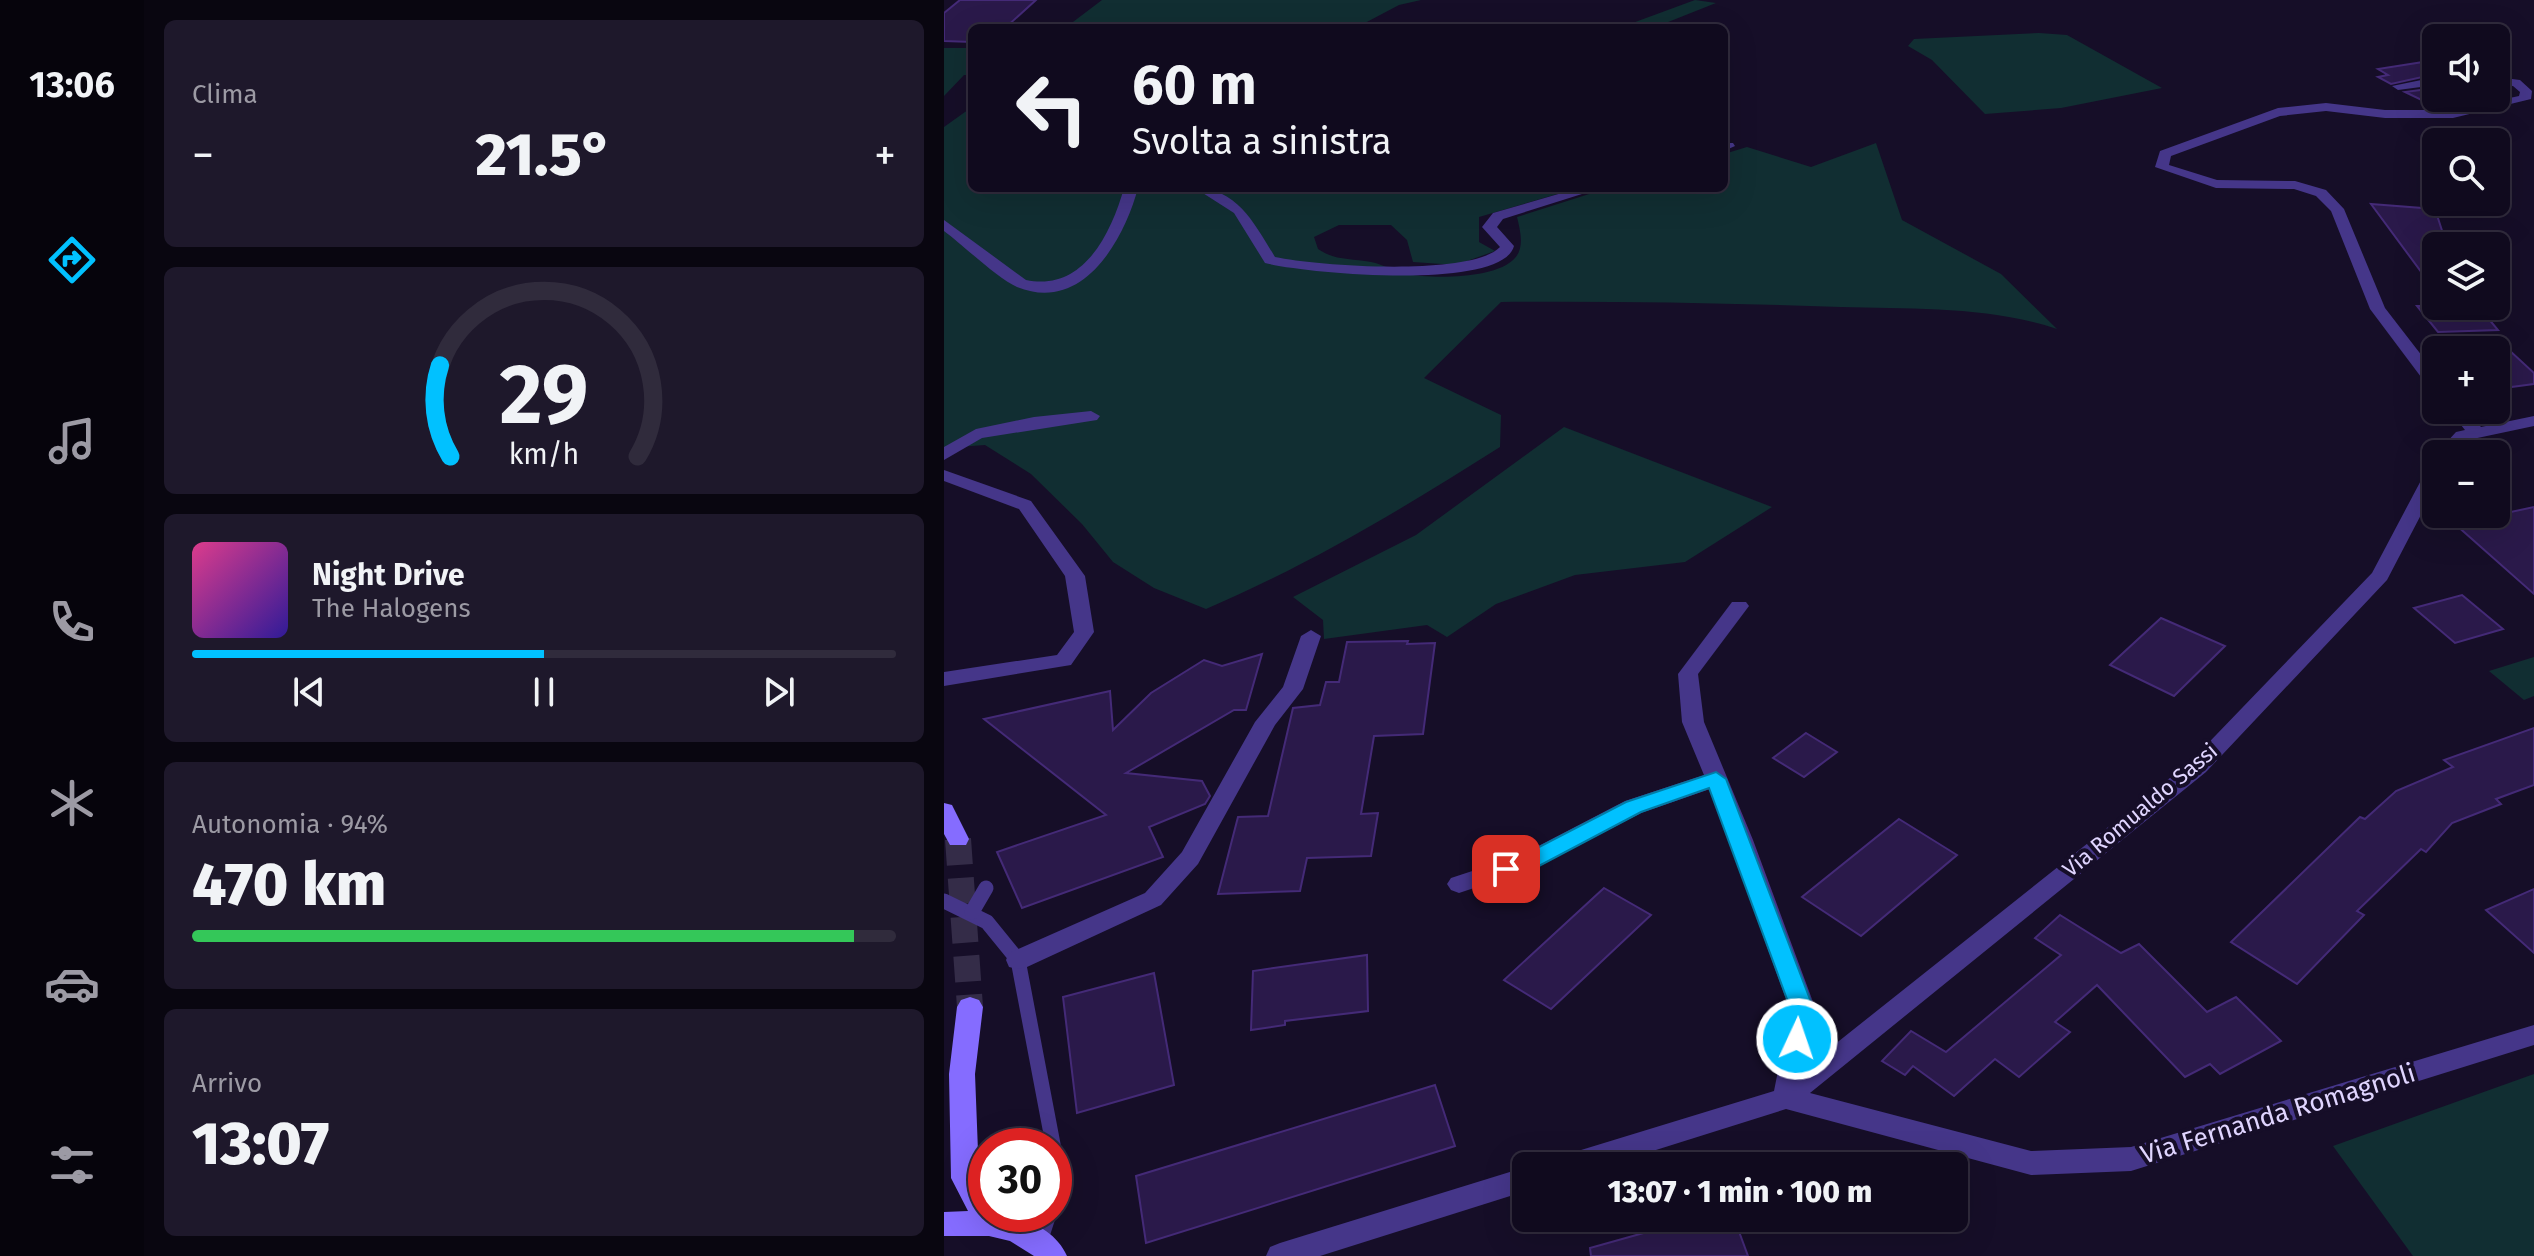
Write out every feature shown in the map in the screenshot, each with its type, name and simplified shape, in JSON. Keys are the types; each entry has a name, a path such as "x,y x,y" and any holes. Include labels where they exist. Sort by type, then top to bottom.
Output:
{"main road":[{"path":"944,811 958,839"},
{"path":"968,1183 964,1163 962,1074 970,1007"},
{"path":"944,1224 968,1222"},
{"path":"1011,1232 1046,1249"}],"street":[{"path":"2510,82 2526,91 2525,99 2510,102"},
{"path":"2398,86 2422,83"},
{"path":"2422,367 2378,309 2337,209 2321,193 2295,185 2216,184 2162,167 2165,154 2278,112 2326,107 2385,114 2463,112"},
{"path":"944,224 1021,283 1031,287 1054,286 1084,273 1101,253 1125,214 1130,192"},
{"path":"1209,192 1239,210 1270,260 1344,270 1450,269 1495,260 1506,251 1507,246 1489,227 1498,216 1580,192"},
{"path":"944,455 976,434 1034,422 1091,416"},
{"path":"2458,440 2462,436 2534,421"},
{"path":"2469,424 2477,433"},
{"path":"944,475 1025,505 1075,576 1084,632 1064,660 944,679"},
{"name":"Via Romualdo Sassi","path":"1613,1152 1786,1098 2198,767 2380,576 2422,496"},
{"path":"1739,606 1688,674 1693,722 1803,1010 1786,1098"},
{"path":"1018,960 1153,899 1190,858 1266,722 1293,689 1311,636"},
{"path":"1459,884 1529,861 1633,807 1716,779"},
{"name":"Via Fernanda Romagnoli","path":"1786,1098 2031,1163 2131,1159 2534,1035"},
{"path":"1280,1256 1512,1183"}],"lane":[{"path":"972,912 986,888"},
{"path":"944,901 972,912 1000,931 1018,960 1050,1128"}],"green space":[{"path":"1102,0 1421,0 1399,5 1363,24 1070,24"},
{"path":"1695,0 1716,3 1663,24 1630,24"},
{"path":"2039,33 2067,35 2162,88 2061,108 1985,114 1932,60 1908,46 1914,39"},
{"path":"944,48 968,48 968,75 964,75 944,96"},
{"path":"968,110 968,192 1564,192 1479,217 1479,242 1495,251 1456,265 1413,262 1407,240 1391,225 1339,225 1314,237 1318,249 1331,256 1432,277 1480,274 1506,265 1520,249 1517,217 1595,192 1728,192 1728,153 1747,147 1811,167 1876,143 1902,220 2001,274 2057,329 2004,316 1923,309 1501,302 1424,378 1501,415 1500,447 1356,534 1206,609 1154,588 1113,562 1082,524 1031,474 985,445 944,448 944,127"},
{"path":"1564,427 1772,507 1685,562 1575,575 1496,604 1447,637 1427,625 1324,639 1323,620 1293,597 1416,535"},
{"path":"2534,657 2534,696 2524,700 2489,671"},
{"path":"2534,1074 2534,1256 2413,1256 2333,1146"}],"building":[{"path":"960,0 1036,0 1009,24 968,24 968,42 944,41 944,13"},
{"path":"2422,62 2422,77 2391,84 2378,77 2388,75 2378,69"},
{"path":"2422,90 2422,100 2405,92"},
{"path":"2371,204 2422,208 2422,216 2437,216 2442,232 2422,232 2422,273"},
{"path":"2428,320 2490,320 2498,330 2438,332"},
{"path":"2510,351 2534,373 2534,384 2510,387"},
{"path":"2534,507 2534,594 2460,528 2510,528 2510,512"},
{"path":"2462,595 2503,629 2455,643 2414,608"},
{"path":"2161,618 2225,646 2174,696 2110,665"},
{"path":"1408,641 1407,644 1435,643 1423,734 1374,736 1361,814 1378,813 1371,856 1307,858 1300,891 1218,894 1238,817 1268,816 1293,708 1320,705 1326,682 1339,682 1347,642"},
{"path":"1262,654 1246,710 1234,710 1126,773 1202,781 1210,796 1205,804 1149,827 1163,857 1022,908 997,852 1106,815 984,719 1110,691 1113,730 1151,693 1204,660 1222,666"},
{"path":"2534,728 2534,785 2496,799 2501,804 2452,823 2426,852 2421,849 2357,911 2364,915 2297,984 2231,942 2360,817 2365,819 2396,791 2453,767 2444,760"},
{"path":"1806,733 1837,752 1804,777 1773,758"},
{"path":"1899,819 1957,855 1861,936 1802,897"},
{"path":"1604,888 1651,915 1551,1009 1504,980"},
{"path":"2534,889 2534,953 2486,910"},
{"path":"2060,915 2121,953 2139,944 2207,1012 2236,997 2281,1041 2220,1074 2210,1064 2185,1077 2097,985 2055,1022 2070,1032 2019,1077 1995,1059 1954,1096 1913,1066 1905,1075 1882,1061 1911,1031 1946,1052 2061,955 2035,938"},
{"path":"1367,955 1368,1011 1285,1021 1285,1025 1251,1030 1253,971"},
{"path":"1154,973 1174,1085 1077,1113 1063,997"},
{"path":"1435,1085 1455,1146 1146,1243 1136,1176"},
{"path":"1647,1232 1739,1232 1748,1256 1591,1256 1590,1248"}],"tunnel":[{"path":"958,839 970,1007"}],"route":[{"path":"1506,869 1529,861 1633,807 1716,779 1742,840 1803,1010 1797,1039"}]}
